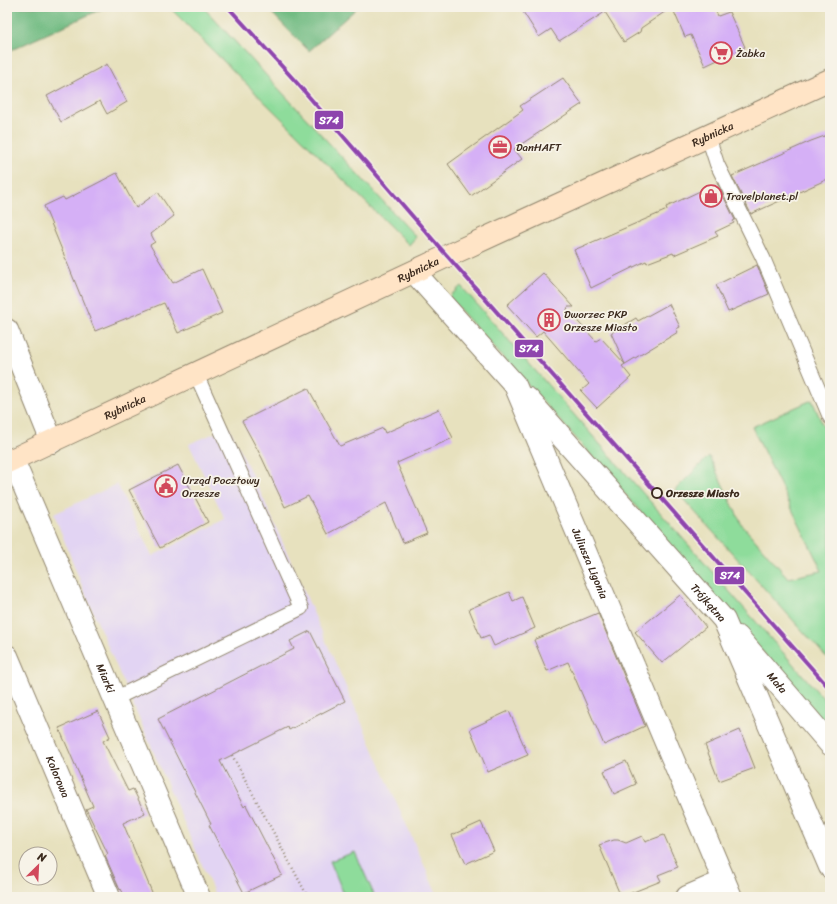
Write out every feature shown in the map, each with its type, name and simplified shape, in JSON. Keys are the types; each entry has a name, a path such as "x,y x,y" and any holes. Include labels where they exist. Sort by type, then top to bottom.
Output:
{"main road":[{"name":"Rybnicka","path":"10,461 830,80"}],"street":[{"name":"Juliusza Ligonia","path":"414,272 515,385 728,889 687,897"},
{"path":"7,330 52,442"},
{"name":"Trójkątna","path":"515,385 724,620 830,867"},
{"name":"Miarki","path":"10,461 199,897"},
{"name":"Mała","path":"724,620 830,744"},
{"name":"Kolorowa","path":"7,656 109,897"}],"lane":[{"path":"708,136 717,164 763,258 830,417"},
{"path":"114,699 301,608 196,374"}],"path":[{"path":"232,755 308,897"}],"shaded area":[{"path":"229,427 264,500 438,897 216,897 84,591 54,514 117,484 152,556 225,519 189,444"}],"green space":[{"path":"7,7 106,7 7,52"},
{"path":"169,7 203,7 416,237 409,245"},
{"path":"266,7 358,7 309,51"},
{"path":"461,286 830,706 830,729 584,447 449,297"},
{"path":"812,400 830,442 830,661 675,490 709,456 742,525 788,578 822,571 752,427"},
{"path":"355,852 375,897 345,897 330,861"}],"building":[{"path":"520,7 672,7 641,28 640,32 624,42 605,12 559,41 551,29 539,37"},
{"path":"672,7 714,7 718,16 729,12 745,47 705,66 691,35 685,37"},
{"path":"107,64 127,102 107,114 100,101 61,122 47,96"},
{"path":"563,78 582,104 514,149 522,159 471,196 448,164 523,110 520,106"},
{"path":"830,134 830,178 751,214 732,176"},
{"path":"117,173 136,208 158,192 174,216 151,234 155,242 150,245 173,283 202,269 222,313 178,333 164,303 95,331 44,206 63,197 65,200"},
{"path":"717,183 735,220 733,221 734,223 715,232 718,236 674,255 673,253 647,263 646,261 591,288 574,250 667,210 666,207"},
{"path":"757,265 769,294 728,312 716,285"},
{"path":"543,273 574,307 568,307 567,310 596,341 601,338 625,364 611,333 636,318 638,321 669,304 680,327 676,329 678,332 622,366 631,377 597,408 581,391 589,384 543,331 536,337 507,305"},
{"path":"308,388 340,446 383,428 385,433 439,409 453,438 397,463 427,533 403,543 386,503 328,534 308,496 285,507 262,458 242,421"},
{"path":"178,465 208,522 160,548 129,490"},
{"path":"509,592 513,601 522,597 535,628 494,646 489,635 481,638 469,609"},
{"path":"680,595 706,627 662,663 635,632"},
{"path":"598,613 645,726 604,745 568,662 547,671 534,640"},
{"path":"310,631 345,701 289,730 288,727 220,761 244,807 246,805 282,875 244,893 209,825 211,824 158,719 294,649 290,641"},
{"path":"98,711 110,737 103,741 128,791 133,789 145,813 123,823 154,897 125,897 121,889 120,890 105,856 108,854 86,809 93,806 59,728"},
{"path":"509,711 528,755 488,772 470,729"},
{"path":"740,730 755,768 719,781 705,745"},
{"path":"626,761 636,784 614,794 604,771"},
{"path":"481,822 494,851 465,864 452,835"},
{"path":"664,835 678,867 658,875 661,881 621,897 599,845 614,840 626,843 642,836 645,842"}],"transit line":[{"name":"S74","path":"228,7 297,83 434,241 830,689"}],"place":[{"name":"Żabka","path":"721,53"},
{"name":"DanHAFT","path":"500,147"},
{"name":"Travelplanet.pl","path":"711,196"},
{"name":"Dworzec PKP Orzesze Miasto","path":"549,320"},
{"name":"Urząd Pocztowy Orzesze","path":"166,486"},
{"name":"Orzesze Miasto","path":"657,493"}]}
